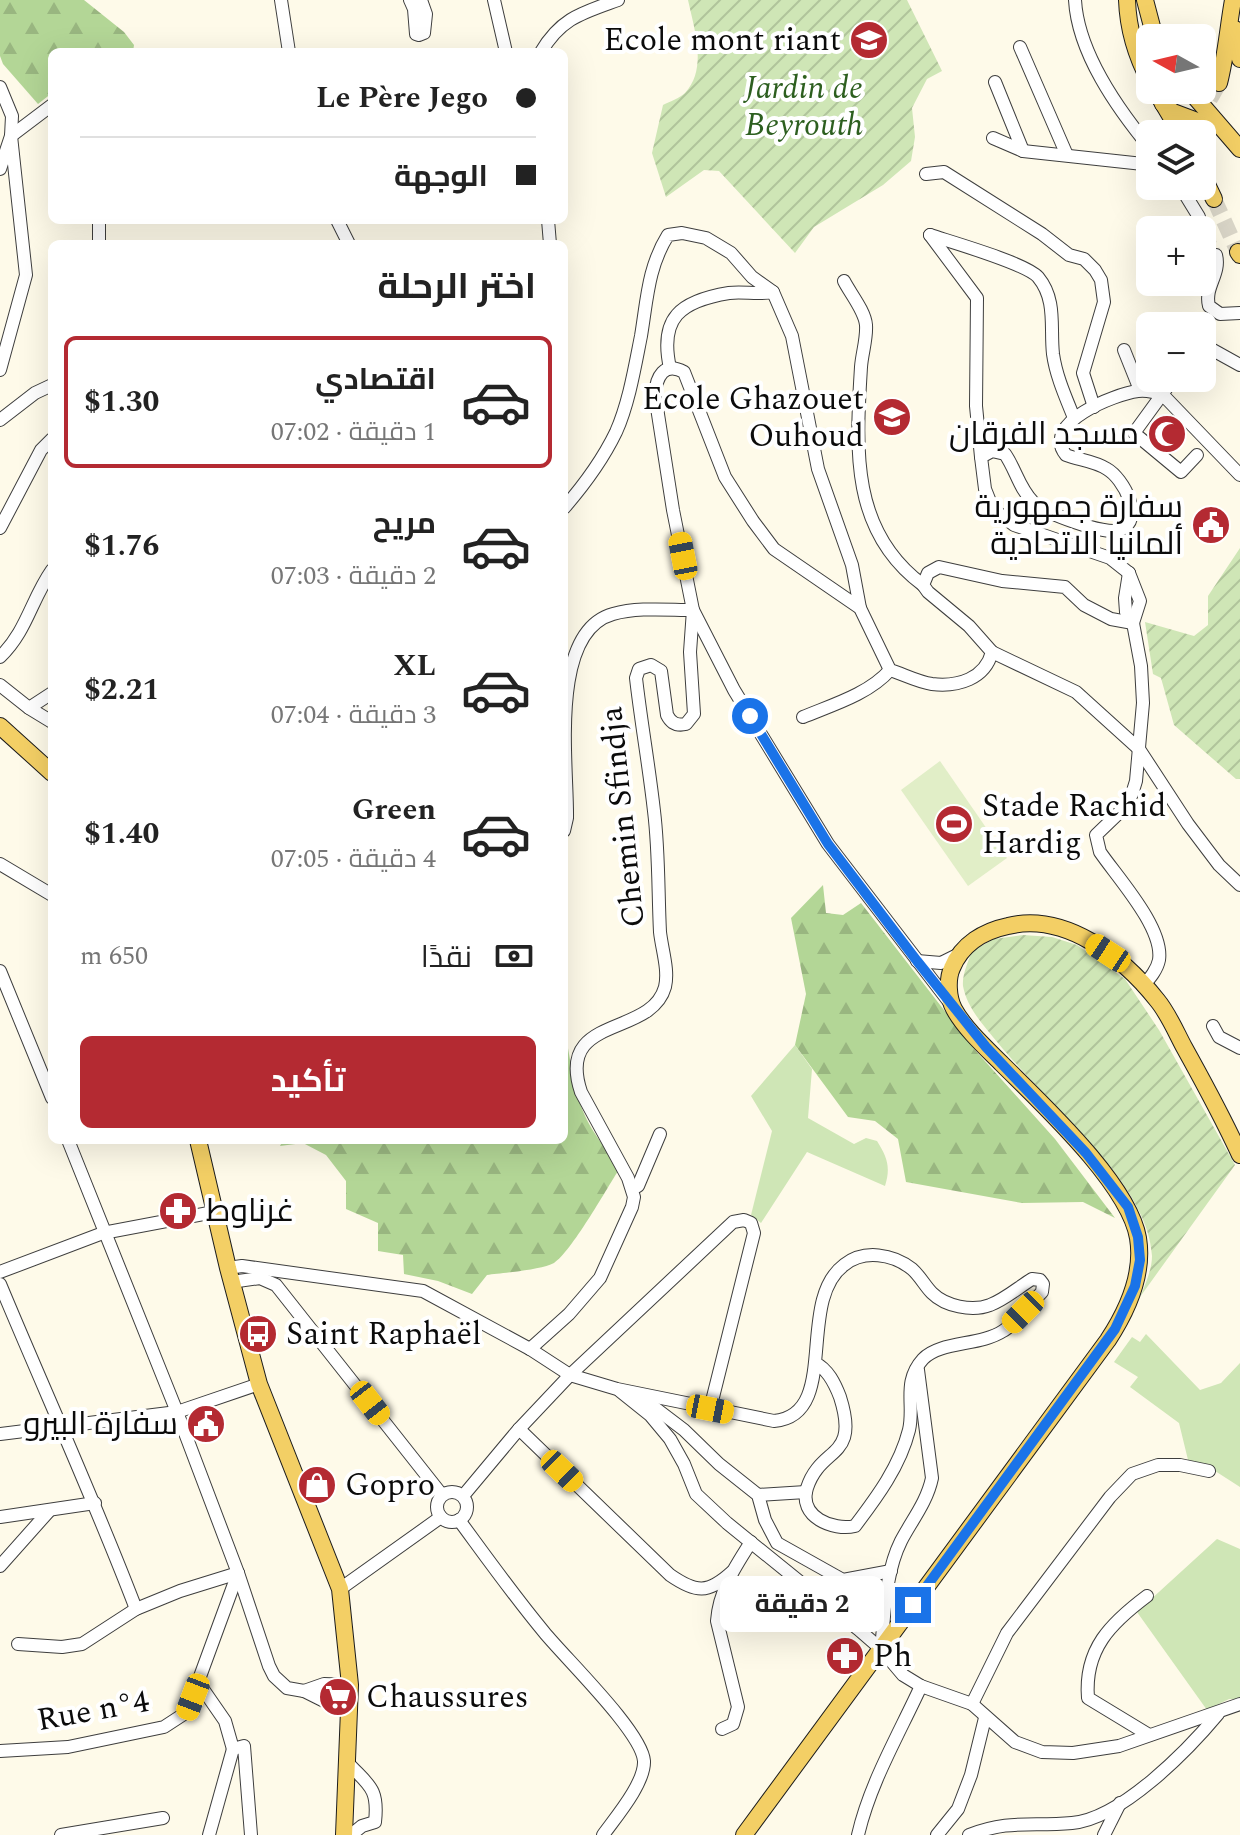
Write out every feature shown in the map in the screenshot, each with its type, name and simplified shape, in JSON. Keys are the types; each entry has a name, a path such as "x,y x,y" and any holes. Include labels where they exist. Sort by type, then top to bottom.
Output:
{"main road":[{"path":"1127,0 1128,24 1136,51"},
{"path":"1145,0 1151,24"},
{"path":"1219,83 1237,1"},
{"path":"1240,20 1235,35 1240,59"},
{"path":"1166,104 1184,120"},
{"path":"1201,104 1240,149"},
{"path":"0,726 48,769"},
{"path":"744,1835 1108,1340 1121,1320 1135,1286 1140,1260 1138,1237 1128,1207 1112,1183 954,1009 949,984 959,954 984,932 1018,923 1045,924 1082,936 1108,953 1158,1001 1240,1155"},
{"path":"199,1144 259,1384 340,1589 350,1685 344,1835"}],"street":[{"path":"281,0 288,48"},
{"path":"410,0 416,34 419,35 424,33 426,25 421,0"},
{"path":"494,0 505,48"},
{"path":"543,48 551,34 572,17 618,0"},
{"path":"1075,0 1082,35 1110,97 1136,130"},
{"path":"1020,47 1066,153"},
{"path":"995,82 1023,151"},
{"path":"0,87 12,116 11,136 26,275 0,370"},
{"path":"0,169 11,136 48,108"},
{"path":"993,138 1023,151 1066,153 1136,163"},
{"path":"926,174 944,172 1042,234 1069,255 1084,259 1095,270 1101,280 1104,302 1083,373 1094,407"},
{"path":"568,503 599,463 617,429 641,333 646,290 659,250 668,235 682,233 706,238 731,253 752,277 773,292 792,336 818,469 852,565 860,608 890,670 930,684 953,684 978,676 989,665 992,652"},
{"path":"1074,418 1053,355 1050,297 1037,275 991,255 930,235 977,298 976,406 985,489 993,509 1014,525 1110,558 1129,573 1126,612 1133,623 1141,666 1143,703 1139,749 1132,794 1122,810 1099,831 1096,843 1156,937 1159,961 1154,974 1143,986"},
{"path":"1216,255 1216,273"},
{"path":"844,281 866,321 860,388 860,472 864,500 884,546 906,572 969,626 992,652 1076,692 1139,749 1188,824 1219,865 1240,885"},
{"path":"773,292 726,293 689,304 671,321 665,345 670,368 684,372 725,477 774,549 860,608"},
{"path":"1207,296 1209,306 1220,314 1240,313"},
{"path":"1124,350 1136,380"},
{"path":"1216,352 1240,365"},
{"name":"Chemin Sfindja","path":"632,1188 581,1092 576,1078 576,1061 587,1042 652,1006 664,989 666,975 660,933 654,811 636,675 639,669 647,665 659,669 668,718 679,725 691,720 694,714 690,652 693,610 655,395 656,382 662,371 670,368"},
{"path":"0,420 48,387"},
{"path":"981,457 992,451 1005,454 1023,491 1036,506 1105,531 1122,529 1130,517 1127,490 1107,469 1066,455 1061,448 1061,434 1074,418 1136,391"},
{"path":"1149,392 1163,395 1240,475"},
{"path":"1165,392 1134,433 1181,472 1197,455"},
{"path":"0,528 41,450 48,443"},
{"path":"923,585 928,573 939,567 1002,581 1065,587 1084,605 1111,619 1133,623"},
{"path":"0,657 16,641 48,576"},
{"path":"568,693 577,647 592,626 613,614 693,610 734,690 828,844 954,1009"},
{"path":"803,717 862,691 890,670"},
{"path":"0,685 48,720"},
{"path":"29,708 48,696"},
{"path":"0,864 48,893"},
{"path":"917,961 941,963 959,954"},
{"path":"0,971 48,1088"},
{"path":"1213,1026 1219,1037 1240,1048"},
{"path":"530,1349 569,1314 600,1278 629,1217 634,1197 632,1188 638,1186 660,1134"},
{"path":"70,1144 177,1412 274,1676 287,1688 304,1691 348,1709"},
{"path":"0,1272 103,1233 214,1212"},
{"path":"463,1496 519,1429 570,1375 733,1222 744,1220 751,1223 754,1233 710,1409"},
{"path":"230,1275 242,1266 268,1275 423,1291 530,1349 570,1375 617,1389 774,1421 790,1418 806,1401 815,1363 818,1311 828,1284 841,1266 872,1254 901,1262 914,1271 933,1295 960,1307 990,1305 1032,1279 1042,1282 1042,1292 1003,1331 960,1346 939,1348 923,1359 909,1387 910,1426 899,1458 855,1526 838,1528 822,1522 815,1517 807,1502 806,1492 820,1468 840,1445 847,1428 838,1391 826,1371 815,1363"},
{"path":"268,1275 442,1495"},
{"path":"0,1284 95,1503 136,1609"},
{"path":"881,1649 891,1571 900,1543 930,1491 932,1478 917,1367"},
{"path":"0,1434 177,1412 259,1384"},
{"path":"617,1389 650,1415 670,1439 696,1494 881,1649 903,1675 921,1686 972,1704 1015,1742 1042,1752 1073,1753 1119,1746 1240,1704"},
{"path":"636,1392 758,1495 765,1520 777,1543 843,1580 891,1571"},
{"path":"519,1429 684,1585 699,1589 716,1586 732,1572"},
{"path":"972,1704 1007,1633 1110,1497 1132,1474 1158,1465 1180,1465 1209,1471"},
{"path":"450,1491 463,1496 467,1509 459,1520 449,1522 441,1517 437,1503 442,1495 450,1491"},
{"path":"758,1495 806,1492"},
{"path":"0,1517 95,1503"},
{"path":"0,1566 49,1511"},
{"path":"340,1589 441,1517"},
{"path":"459,1520 543,1631 615,1714 642,1751 644,1766 639,1781 603,1835"},
{"path":"722,1729 733,1724 738,1707 717,1621 718,1608 732,1572 751,1542"},
{"path":"18,1644 62,1647 82,1644 136,1609 238,1573"},
{"name":"Rue n°4","path":"0,1751 68,1747 164,1727 187,1712 238,1573"},
{"path":"1147,1596 1116,1620 1097,1648 1086,1680 1088,1698 1149,1735"},
{"path":"198,1682 225,1721 233,1749 209,1835"},
{"path":"304,1691 324,1684 350,1685"},
{"path":"858,1835 862,1816 877,1780 921,1686"},
{"path":"969,1835 992,1826 1031,1822 1074,1823 1100,1815 1160,1773 1195,1743 1223,1708"},
{"path":"937,1835 958,1809 971,1775 985,1718"},
{"path":"233,1749 244,1746 251,1835"},
{"path":"347,1762 374,1790 377,1808 375,1822 362,1826 351,1835"},
{"path":"1104,1835 1120,1803"},
{"path":"61,1835 163,1818"}],"green space":[{"path":"0,0 84,0 124,32 134,45 134,48 48,48 48,96 38,104 3,64 0,56"},
{"name":"Jardin de Beyrouth","path":"688,0 907,0 942,71 927,79 912,108 915,137 911,161 883,185 814,227 795,253 719,171 704,170 666,197 652,153 663,105 685,93 696,72 696,35"},
{"path":"1240,548 1240,779 1236,779 1174,725 1161,678 1153,674 1145,622 1194,636 1208,625 1208,596"},
{"name":"Stade Rachid Hardig","path":"940,761 1007,858 968,886 901,790"},
{"path":"823,885 826,913 843,915 861,903 975,1050 1055,1139 1115,1218 1083,1202 1022,1203 906,1182 898,1139 875,1121 848,1117 795,1045 806,994 791,918"},
{"path":"1023,935 1052,937 1077,945 1125,979 1159,1030 1235,1165 1140,1297 1150,1272 1152,1256 1146,1228 1133,1199 1091,1143 987,1030 965,994 963,977 972,951 994,939"},
{"path":"795,1045 812,1069 808,1118 854,1144 866,1138 877,1141 887,1162 887,1179 885,1186 807,1152 761,1223 751,1215 772,1131 751,1096"},
{"path":"568,1050 583,1110 618,1171 579,1234 554,1263 487,1275 472,1294 438,1281 404,1274 403,1255 378,1251 378,1223 346,1209 346,1181 326,1155 305,1144 568,1144"},
{"path":"1146,1334 1200,1390 1221,1383 1240,1363 1240,1487 1212,1469 1189,1464 1179,1423 1130,1387 1138,1377 1114,1362 1132,1337 1140,1342"},
{"path":"1217,1539 1240,1549 1240,1699 1229,1699 1207,1710 1137,1612"}],"tunnel":[{"path":"1198,120 1219,83"},
{"path":"1214,200 1238,252"}],"place":[{"name":"Ecole mont riant","path":"869,40"},
{"name":"Ecole Ghazouet Ouhoud","path":"892,417"},
{"name":"مسجد الفرقان","path":"1167,434"},
{"name":"سفارة جمهورية ألمانيا الاتحادية","path":"1211,525"},
{"name":"Stade Rachid Hardig","path":"954,824"},
{"name":"غرناوط","path":"178,1211"},
{"name":"Saint Raphaël","path":"258,1334"},
{"name":"سفارة البيرو","path":"206,1424"},
{"name":"Gopro","path":"317,1485"},
{"name":"Ph","path":"845,1656"},
{"name":"Chaussures","path":"338,1697"}],"route":[{"path":"750,716 828,844 986,1047 1112,1183 1128,1207 1138,1237 1140,1260 1135,1286 1121,1320 913,1605"}]}
